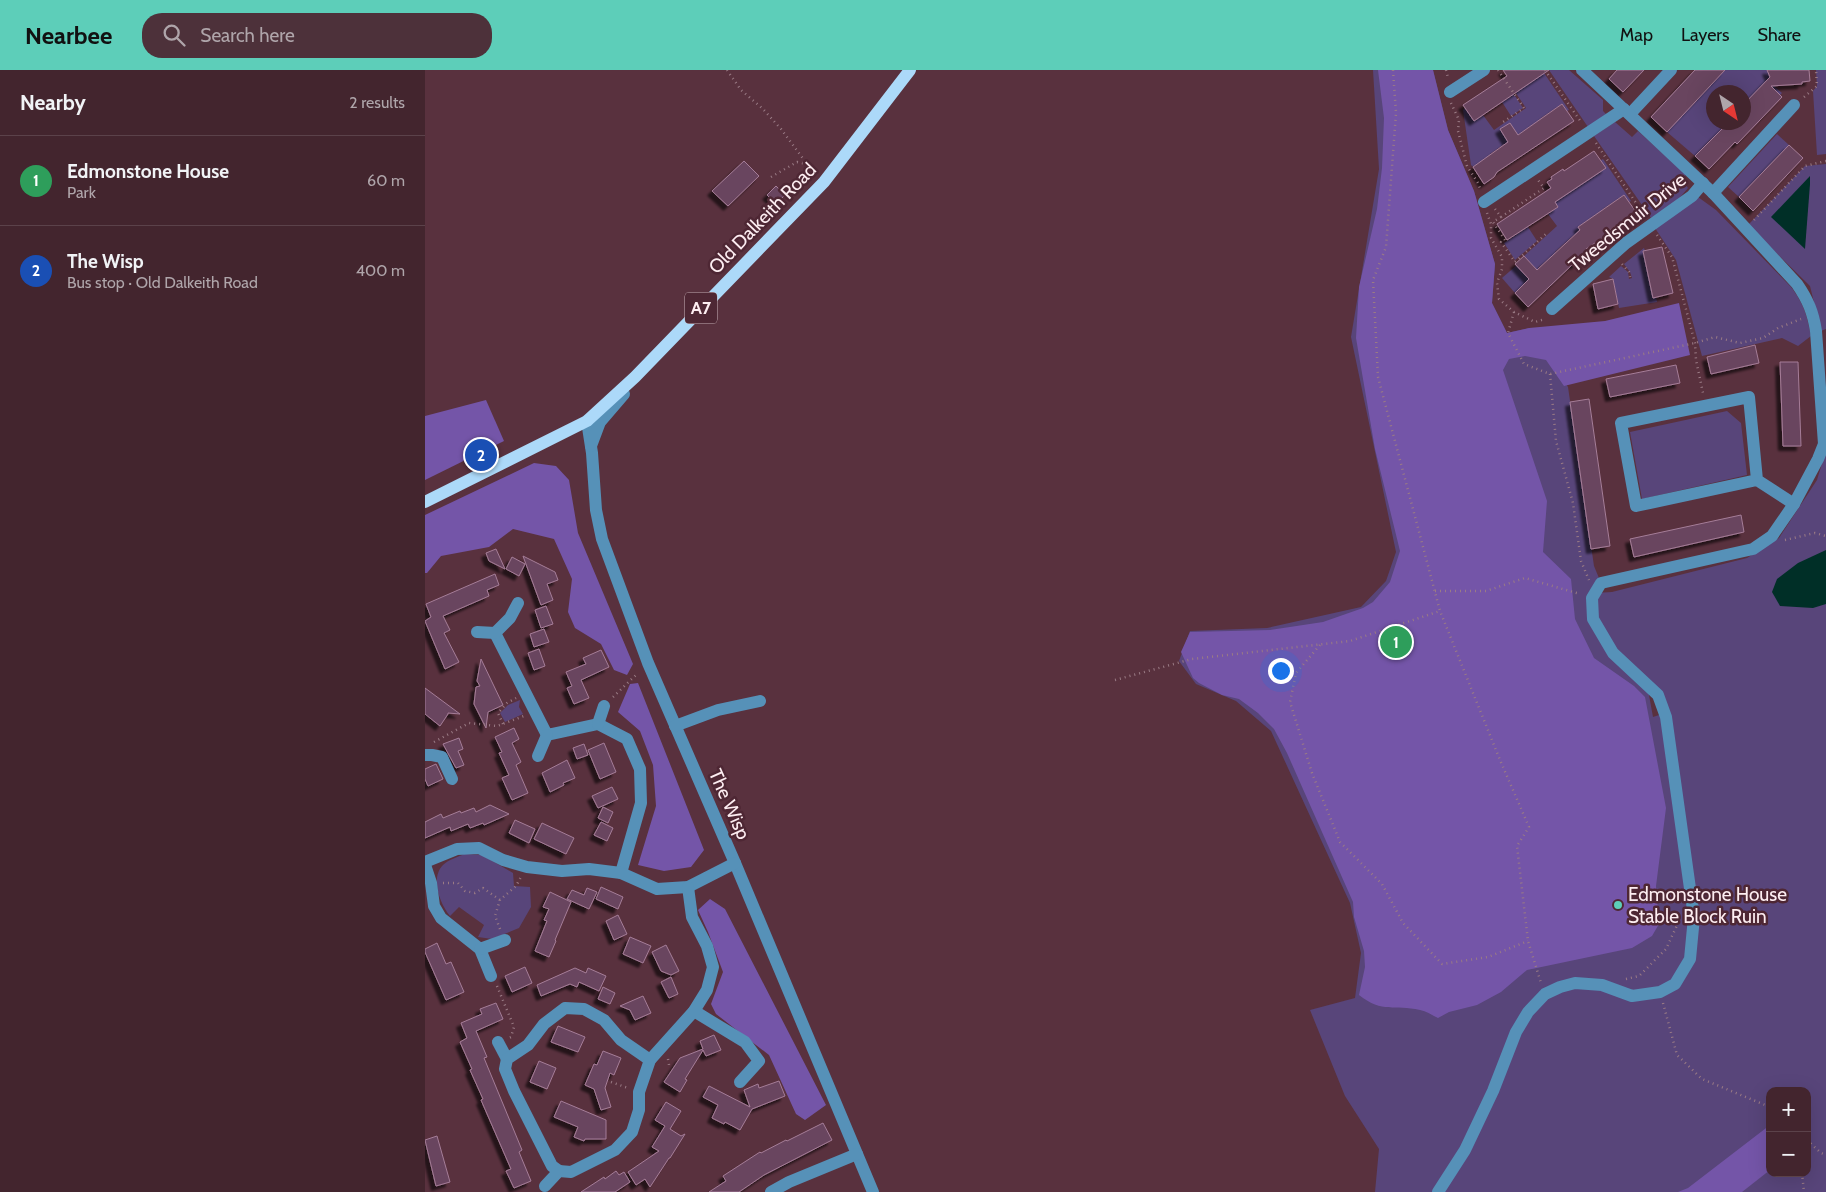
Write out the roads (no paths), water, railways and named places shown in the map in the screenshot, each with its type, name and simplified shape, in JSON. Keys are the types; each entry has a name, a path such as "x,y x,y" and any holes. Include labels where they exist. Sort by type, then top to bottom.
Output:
{"main road":[{"name":"Old Dalkeith Road","path":"425,502 587,421 635,377 825,182 910,70"}],"street":[{"path":"1450,92 1484,70"},
{"name":"Tweedsmuir Drive","path":"1438,1192 1465,1150 1493,1091 1516,1032 1528,1012 1545,994 1575,983 1602,985 1632,996 1660,992 1675,984 1690,959 1694,917 1667,717 1658,695 1613,653 1593,619 1593,595 1601,583 1753,549 1771,536 1794,504 1824,444 1814,314 1807,299 1797,284 1713,193 1581,70"},
{"path":"1486,201 1627,111 1671,70"},
{"name":"Tweedsmuir Drive","path":"1713,193 1794,105"},
{"name":"Tweedsmuir Drive","path":"1551,309 1626,243 1691,196 1703,183"},
{"path":"591,446 600,422 618,399 694,322 718,291"},
{"path":"1757,480 1749,397 1621,423 1636,506 1757,480 1794,504"},
{"name":"The Wisp","path":"587,421 596,510 602,539 648,663 735,863 873,1192"},
{"path":"477,632 495,633 511,618 518,603"},
{"path":"495,633 547,735"},
{"path":"675,726 718,710 760,701"},
{"path":"598,724 604,706"},
{"path":"547,735 598,724 627,739 641,769 641,803 621,873"},
{"path":"538,756 547,735"},
{"path":"427,750 432,755 441,758 452,779"},
{"path":"491,976 480,950 441,918 435,906 425,864 457,849 479,848 503,860 527,867 562,872 589,870 621,873 657,889 688,886 735,863"},
{"path":"498,1042 507,1059 505,1069 514,1091 552,1166 559,1171 571,1172 615,1150 632,1132 639,1110 639,1092 651,1060 694,1012 707,990 713,967 707,946 692,917 688,886"},
{"path":"480,950 505,940"},
{"path":"507,1059 528,1045 544,1024 565,1008 584,1009 604,1020 621,1040 651,1060"},
{"path":"694,1012 745,1042 759,1061 740,1082"},
{"path":"771,1192 789,1182 857,1154"},
{"path":"545,1186 559,1171"}],"place":[{"name":"The Wisp","path":"481,455"},
{"name":"Edmonstone House","path":"1396,642"},
{"name":"Edmonstone House Stable Block Ruin","path":"1618,905"}]}
